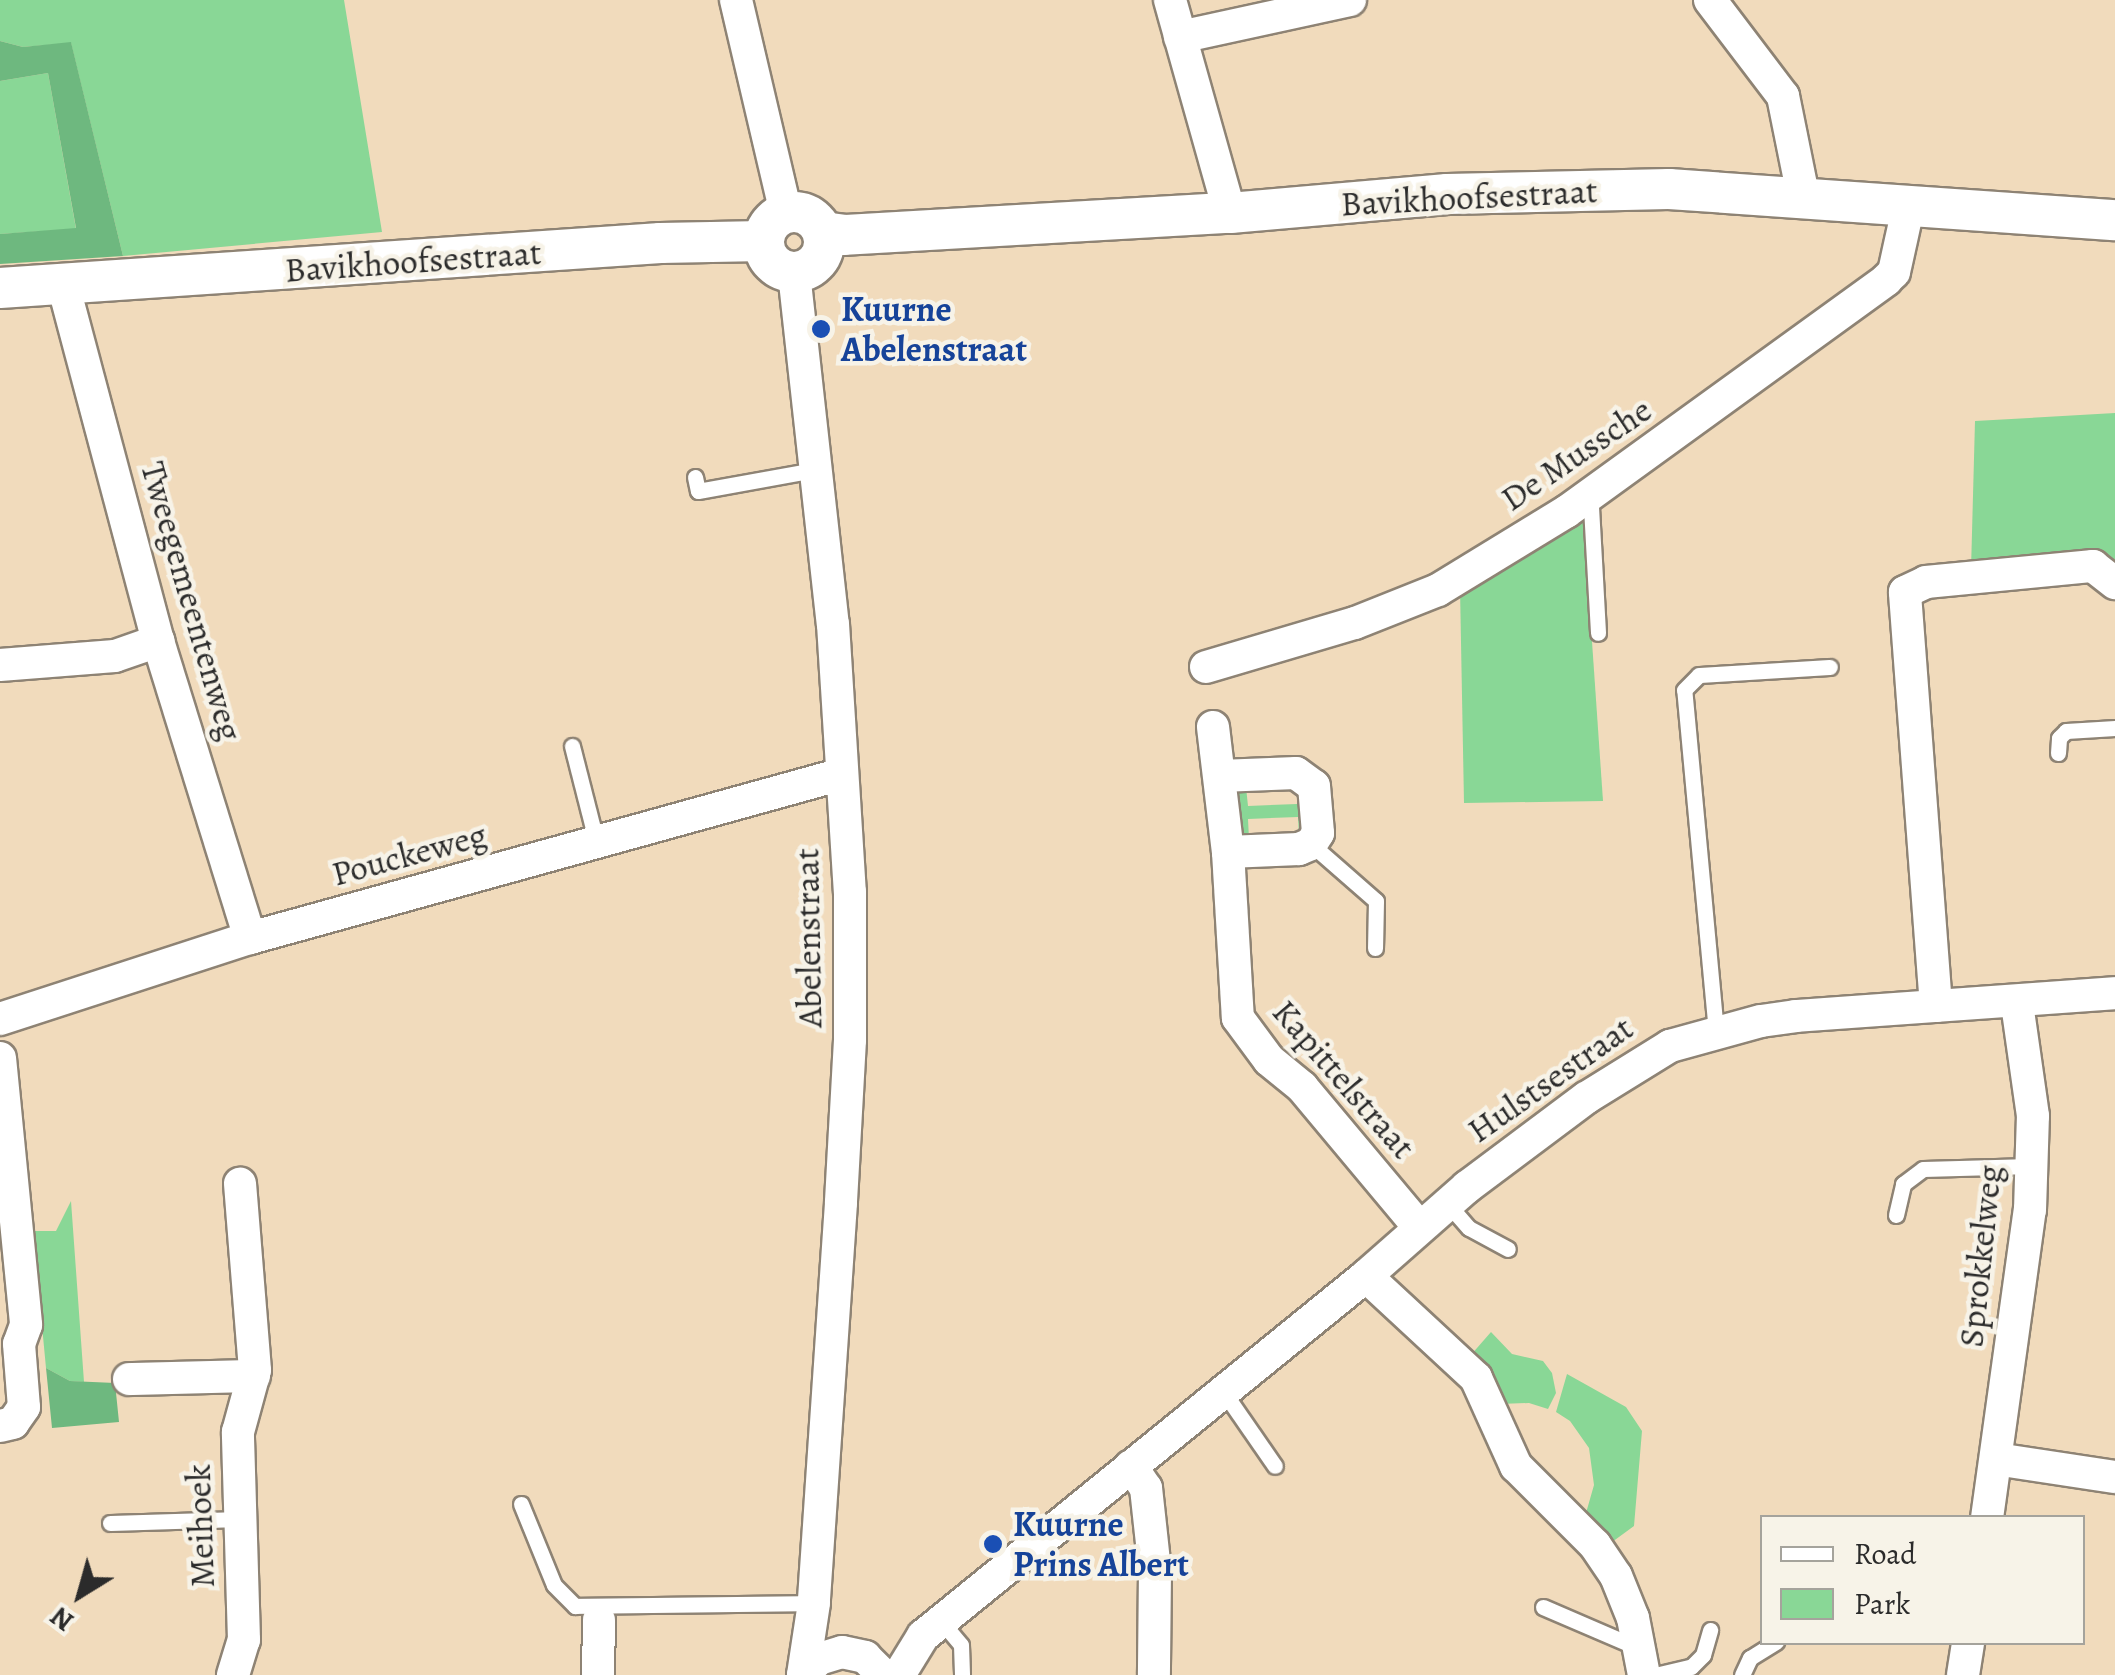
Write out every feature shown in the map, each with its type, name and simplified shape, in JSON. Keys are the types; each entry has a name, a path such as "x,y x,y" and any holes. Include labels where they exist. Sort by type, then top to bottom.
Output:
{"street":[{"path":"736,0 775,227 772,264 794,273 819,260 823,232 808,215 775,227"},
{"path":"1170,0 1230,213"},
{"path":"1180,37 1350,0"},
{"path":"1710,0 1783,96 1804,194"},
{"name":"Bavikhoofsestraat","path":"823,232 844,235 1230,213 1447,194 1670,189 1804,194 2115,220"},
{"name":"De Mussche","path":"1206,667 1355,624 1438,590 1587,498 1886,280 1894,272 1909,204"},
{"name":"Bavikhoofsestraat","path":"0,288 660,243 775,227"},
{"name":"Abelenstraat","path":"794,273 819,470 840,701 850,892 850,1040 814,1603 803,1675"},
{"name":"Tweegemeentenweg","path":"63,284 158,642 250,938"},
{"path":"1936,1006 1905,592 1926,582 2093,566 2115,583"},
{"path":"0,664 116,656 158,642"},
{"name":"Kapittelstraat","path":"1213,727 1228,852 1238,1018 1269,1060 1302,1087 1419,1227"},
{"name":"Pouckeweg","path":"0,1019 250,938 842,774"},
{"path":"1220,776 1306,776 1314,786 1318,833 1311,844 1298,849 1228,852"},
{"name":"Hulstsestraat","path":"803,1675 819,1659 863,1662 932,1628 1366,1276 1447,1204 1586,1098 1670,1046 1796,1016 2115,993"},
{"name":"Sprokkelweg","path":"1987,1515 2030,1210 2033,1116 2017,1003"},
{"path":"0,1058 26,1325 19,1344 24,1407 13,1423 0,1426"},
{"name":"Meihoek","path":"233,1675 244,1640 238,1432 254,1376 240,1184"},
{"path":"1366,1276 1476,1378 1516,1466 1596,1545 1616,1576 1644,1675"},
{"path":"129,1380 254,1376"},
{"path":"1996,1459 2115,1477"},
{"path":"1130,1466 1146,1488 1155,1571 1154,1675"},
{"path":"814,1603 863,1662"},
{"path":"598,1620 598,1675"},
{"name":"Hulstsestraat","path":"899,1675 932,1628"},
{"path":"1963,1675 1968,1645"}],"lane":[{"path":"695,477 698,491 819,470"},
{"path":"1587,498 1592,507 1598,633"},
{"path":"1716,1032 1684,690 1699,675 1830,667"},
{"path":"2058,753 2058,738 2066,732 2115,728"},
{"path":"572,746 597,844"},
{"path":"1311,844 1376,901 1375,948"},
{"path":"1896,1216 1903,1184 1923,1169 2032,1166"},
{"path":"1447,1204 1470,1228 1508,1249"},
{"path":"1223,1391 1275,1466"},
{"path":"521,1504 554,1584 574,1606 814,1603"},
{"path":"110,1523 240,1520"},
{"path":"1543,1607 1629,1644 1637,1642"},
{"path":"932,1628 961,1645 962,1675"},
{"path":"1654,1675 1691,1667 1703,1655 1710,1630"},
{"path":"1742,1675 1750,1658 1771,1645"}],"green space":[{"path":"0,0 344,0 382,232 123,256 71,43 23,47 0,41"},
{"path":"0,41 23,47 71,42 123,256 0,264 0,234 76,228 48,73 0,81"},
{"path":"48,73 76,229 0,234 0,81"},
{"path":"2115,413 2115,559 1971,570 1975,421"},
{"path":"1583,511 1603,801 1464,803 1460,588"},
{"path":"1297,784 1310,830 1299,836 1298,817 1248,819 1249,839 1237,833 1236,793 1242,787 1246,787 1248,806 1297,804"},
{"path":"71,1201 84,1382 70,1381 46,1368 33,1231 56,1231"},
{"path":"1491,1332 1512,1354 1543,1361 1552,1373 1556,1393 1548,1409 1529,1403 1499,1404 1470,1356"},
{"path":"46,1368 70,1381 115,1383 119,1422 52,1428"},
{"path":"1567,1374 1626,1407 1642,1431 1634,1526 1608,1545 1584,1520 1594,1485 1589,1448 1570,1421 1556,1412"}],"place":[{"name":"Kuurne Abelenstraat","path":"821,329"},
{"name":"Kuurne Prins Albert","path":"993,1544"}]}
